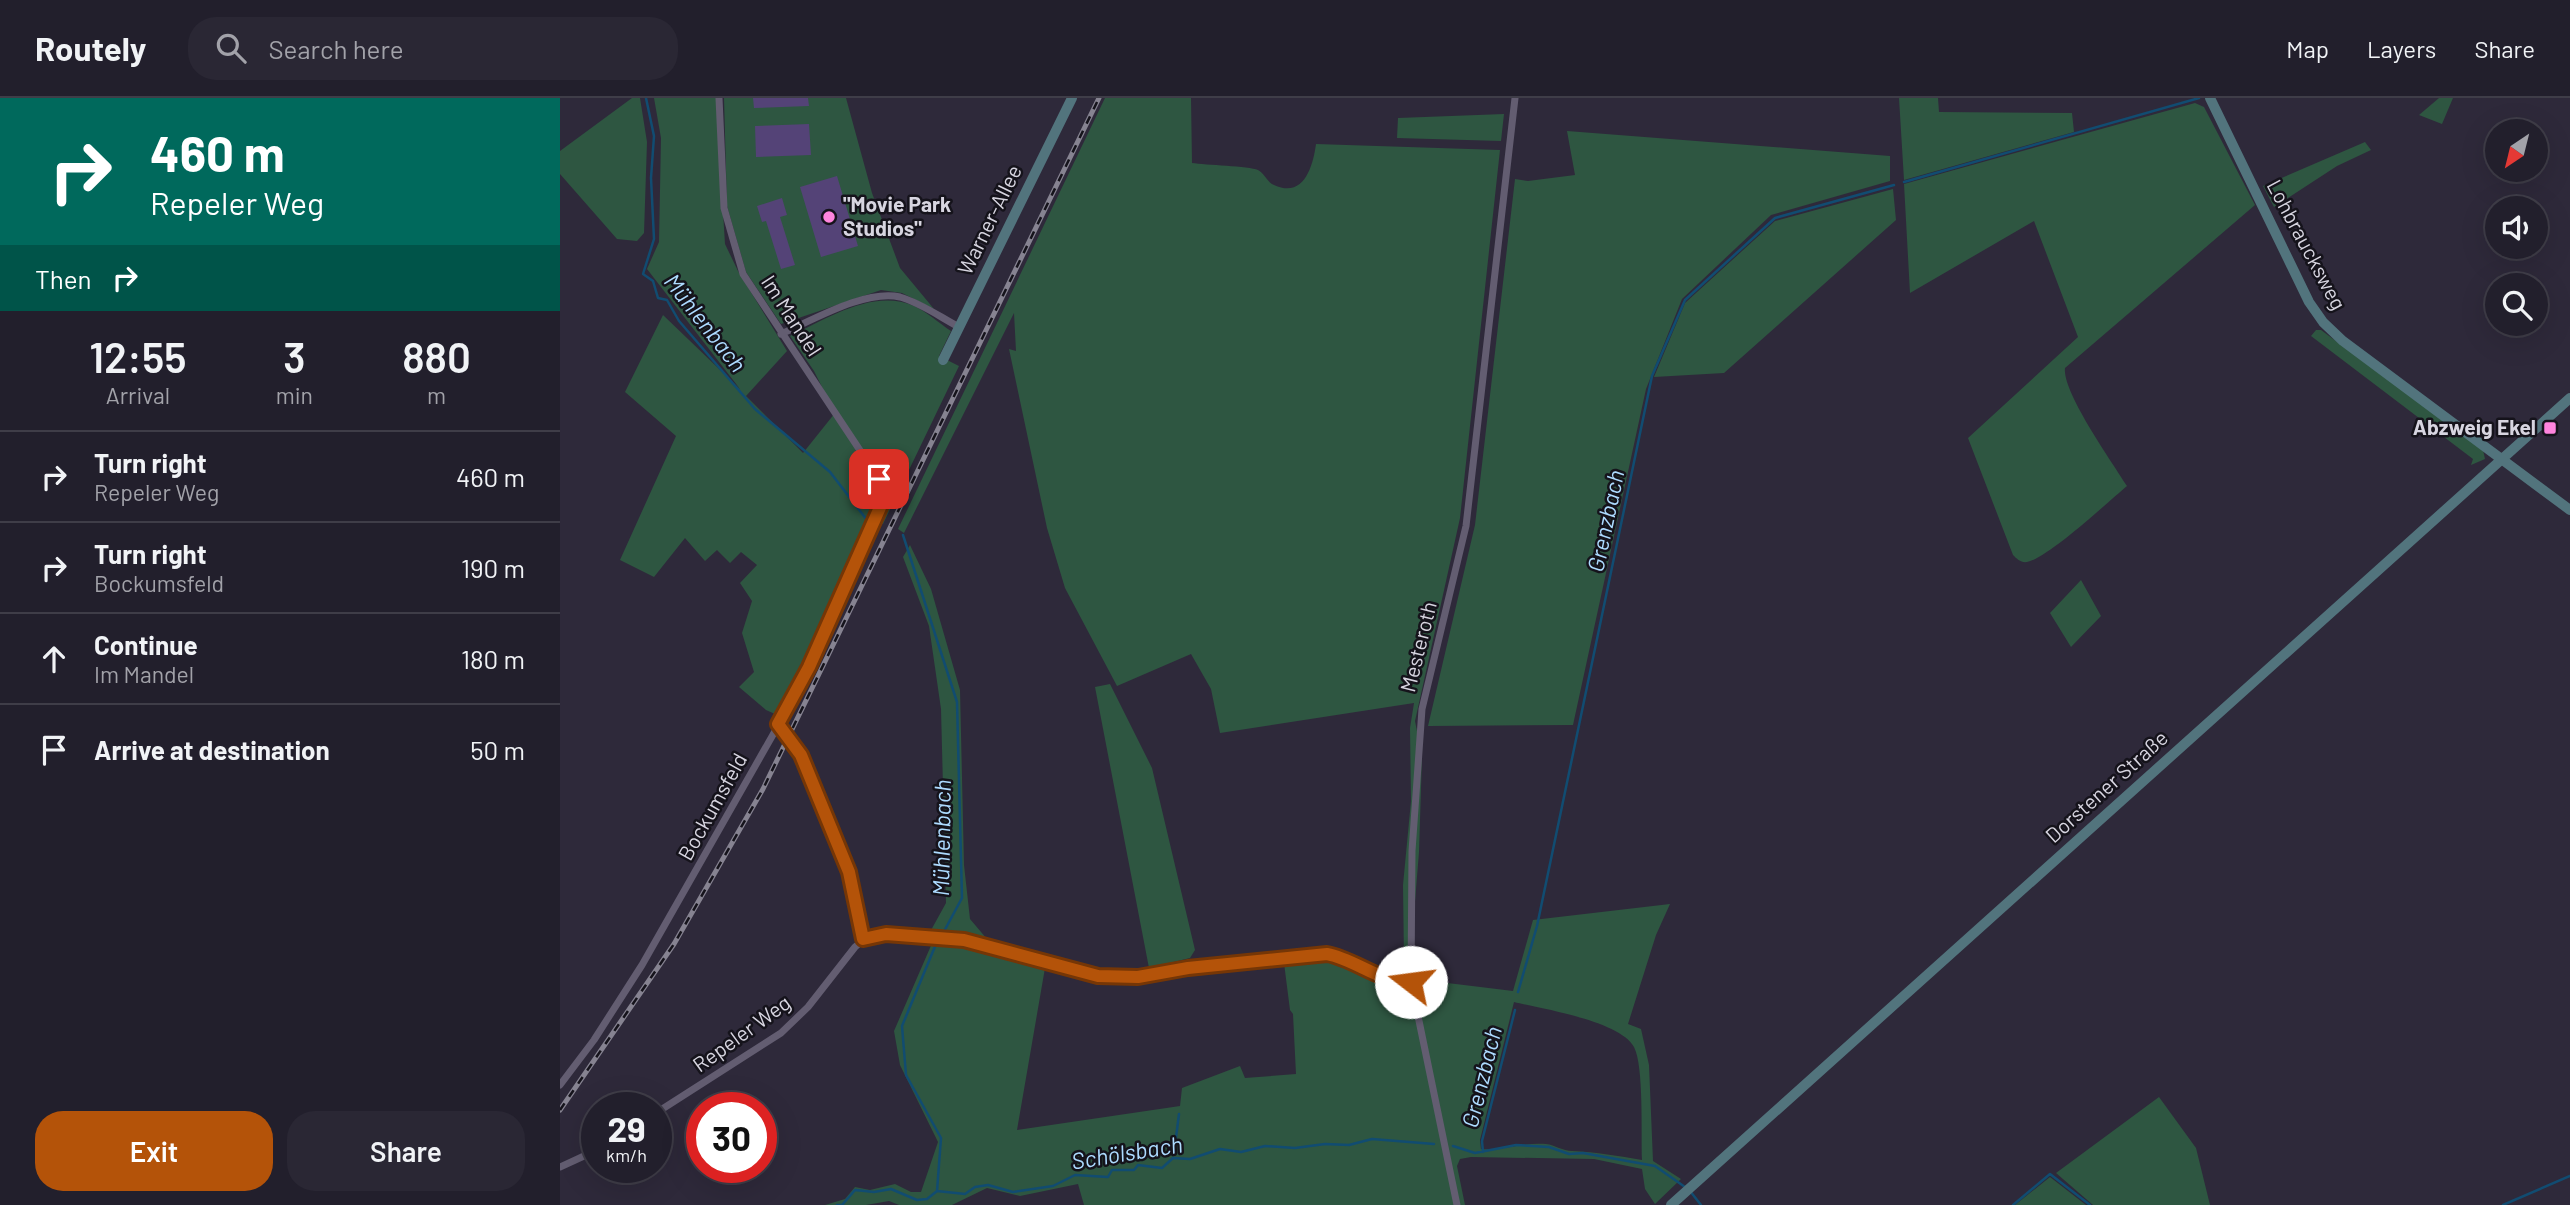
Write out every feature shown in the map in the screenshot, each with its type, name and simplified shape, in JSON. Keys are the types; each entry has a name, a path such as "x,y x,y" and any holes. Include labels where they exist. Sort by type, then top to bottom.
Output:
{"main road":[{"name":"Warner-Allee","path":"943,360 1072,98"},
{"name":"Lohbraucksweg","path":"2210,98 2309,302 2322,322 2343,341 2570,510"},
{"name":"Dorstener Straße","path":"1677,1201 2570,398"}],"street":[{"name":"Im Mandel","path":"719,98 724,208 743,274 879,479 882,503 868,531"},
{"name":"Mesteroth","path":"1457,1205 1411,982 1412,851 1422,709 1466,526 1516,98"},
{"path":"781,334 840,307 883,295 918,303 959,327"},
{"name":"Bockumsfeld","path":"560,1085 594,1040 642,965 778,724 809,667 868,531"},
{"path":"778,724 801,755 849,872 863,939 886,934 964,940 1098,976 1138,977 1188,968 1327,954 1344,957 1391,980 1411,982"},
{"name":"Repeler Weg","path":"672,1104 781,1033 808,1007 863,939"},
{"path":"560,1167 581,1157"}],"green space":[{"path":"632,98 640,98 647,142 644,233 637,241 617,239 560,174 560,151"},
{"path":"654,98 716,98 725,244 738,271 787,351 746,396 803,453 835,413 814,371 790,336 850,308 867,303 898,301 919,308 951,331 939,356 959,366 883,524 872,520 787,705 775,714 766,710 739,687 754,672 742,633 752,601 740,583 757,565 741,552 730,563 717,550 705,561 685,538 654,577 620,560 676,436 625,392 663,315 740,389 647,269 659,242 661,138"},
{"path":"724,98 846,98 872,193 900,268 934,309 902,293 881,290 781,324 746,272 727,206"},
{"path":"1105,98 1191,98 1192,163 1253,169 1260,171 1272,184 1284,188 1293,188 1305,178 1316,144 1500,150 1460,518 1415,721 1422,756 1419,852 1412,939 1417,960 1404,960 1403,885 1411,801 1410,728 1414,703 1220,733 1211,689 1191,654 1117,686 1065,588 1047,528 1009,349 1016,351 1014,313 904,533 898,529"},
{"path":"1899,98 1938,98 1939,112 2072,113 2074,132 1904,180"},
{"path":"2439,98 2453,98 2442,124 2419,115"},
{"path":"2195,103 2204,107 2255,205 2065,368 2071,393 2127,486 2049,551 2027,562 2021,561 2013,555 1968,438 2078,337 2034,221 1910,293 1904,184"},
{"path":"1504,114 1501,141 1397,138 1398,118"},
{"path":"1567,131 1890,156 1890,181 1771,215 1682,299 1646,389 1573,725 1428,726 1475,525 1515,179 1528,181 1575,175"},
{"path":"2365,142 2371,150 2337,166 2274,207 2263,186"},
{"path":"1893,189 1896,220 1724,373 1654,377 1685,303 1775,221"},
{"path":"2316,330 2321,330 2483,450 2485,459 2471,465 2473,459 2311,336"},
{"path":"910,545 931,589 960,690 964,865 970,919 987,939 1048,957 1047,961 945,933 940,942 966,945 1045,968 1017,1130 1180,1106 1182,1088 1240,1066 1245,1078 1296,1074 1293,1014 1290,1010 1284,963 1327,959 1342,962 1401,991 1423,980 1513,991 1533,920 1670,904 1656,935 1628,1024 1641,1029 1649,1065 1653,1161 1681,1179 1655,1204 1645,1189 1642,1169 1594,1159 1471,1157 1460,1159 1457,1166 1465,1205 1084,1205 1078,1184 1020,1196 987,1188 952,1205 899,1205 889,1201 866,1205 825,1205 845,1199 855,1187 870,1190 895,1184 911,1192 921,1192 938,1142 900,1065 894,1031 933,941 930,932 946,903 941,709 929,626 903,557","holes":["1514,1002 1598,1023 1626,1038 1634,1047 1641,1085 1642,1160 1569,1151 1546,1144 1481,1149 1480,1140"]},
{"path":"2081,580 2101,616 2071,647 2050,613"},
{"path":"1110,684 1152,768 1195,950 1190,958 1149,968 1095,687"},
{"path":"2159,1097 2196,1148 2210,1205 2093,1205 2056,1173"},
{"path":"2050,1177 2086,1205 2015,1205"}],"building":[{"path":"753,98 808,98 809,106 754,108"},
{"name":"\"Movie Park Studios\"","path":"809,124 811,155 756,157 755,126"},
{"name":"\"Movie Park Studios\"","path":"837,176 858,246 821,257 800,187"},
{"path":"782,198 787,215 780,217 795,265 781,269 766,221 762,222 757,206"}],"waterway":[{"name":"Mühlenbach","path":"646,98 654,136 651,178 654,239 643,274 653,281 658,298 667,300 679,321 755,409 830,472 867,520"},
{"name":"Grenzbach","path":"1904,182 2199,98"},
{"name":"Grenzbach","path":"1518,992 1537,926 1652,376 1685,300 1775,218 1894,185"},
{"name":"Mühlenbach","path":"903,535 957,702 962,898 942,935"},
{"name":"Mühlenbach","path":"936,944 902,1026 906,1075 941,1138 937,1191"},
{"name":"Grenzbach","path":"1483,1152 1482,1141 1515,1010"},
{"path":"1175,1145 1179,1114"},
{"name":"Schölsbach","path":"837,1205 842,1205 855,1190 874,1192 891,1189 917,1200 927,1199 937,1191 965,1194 975,1187 988,1185 1013,1192 1053,1186 1075,1175 1108,1177 1112,1170 1134,1170 1138,1165 1162,1168 1173,1158 1190,1159 1220,1149 1241,1152 1265,1146 1295,1148 1325,1144 1349,1145 1372,1139 1434,1144"},
{"name":"Schölsbach","path":"1453,1146 1475,1153 1516,1145 1549,1147 1569,1154 1583,1153 1655,1166 1685,1187"},
{"path":"2013,1205 2050,1174 2090,1205"},
{"path":"2503,1205 2570,1176"},
{"name":"Schölsbach","path":"1690,1191 1701,1205"}],"railway":[{"path":"560,1110 674,944 763,789 1099,98"}],"place":[{"name":"\"Movie Park Studios\"","path":"829,217"},
{"name":"Abzweig Ekel","path":"2550,428"}],"route":[{"path":"879,479 882,503 809,667 778,724 794,742 801,755 849,872 859,931 863,939 886,934 964,940 1098,976 1138,977 1188,968 1327,954 1344,957 1391,980 1411,982"}]}
